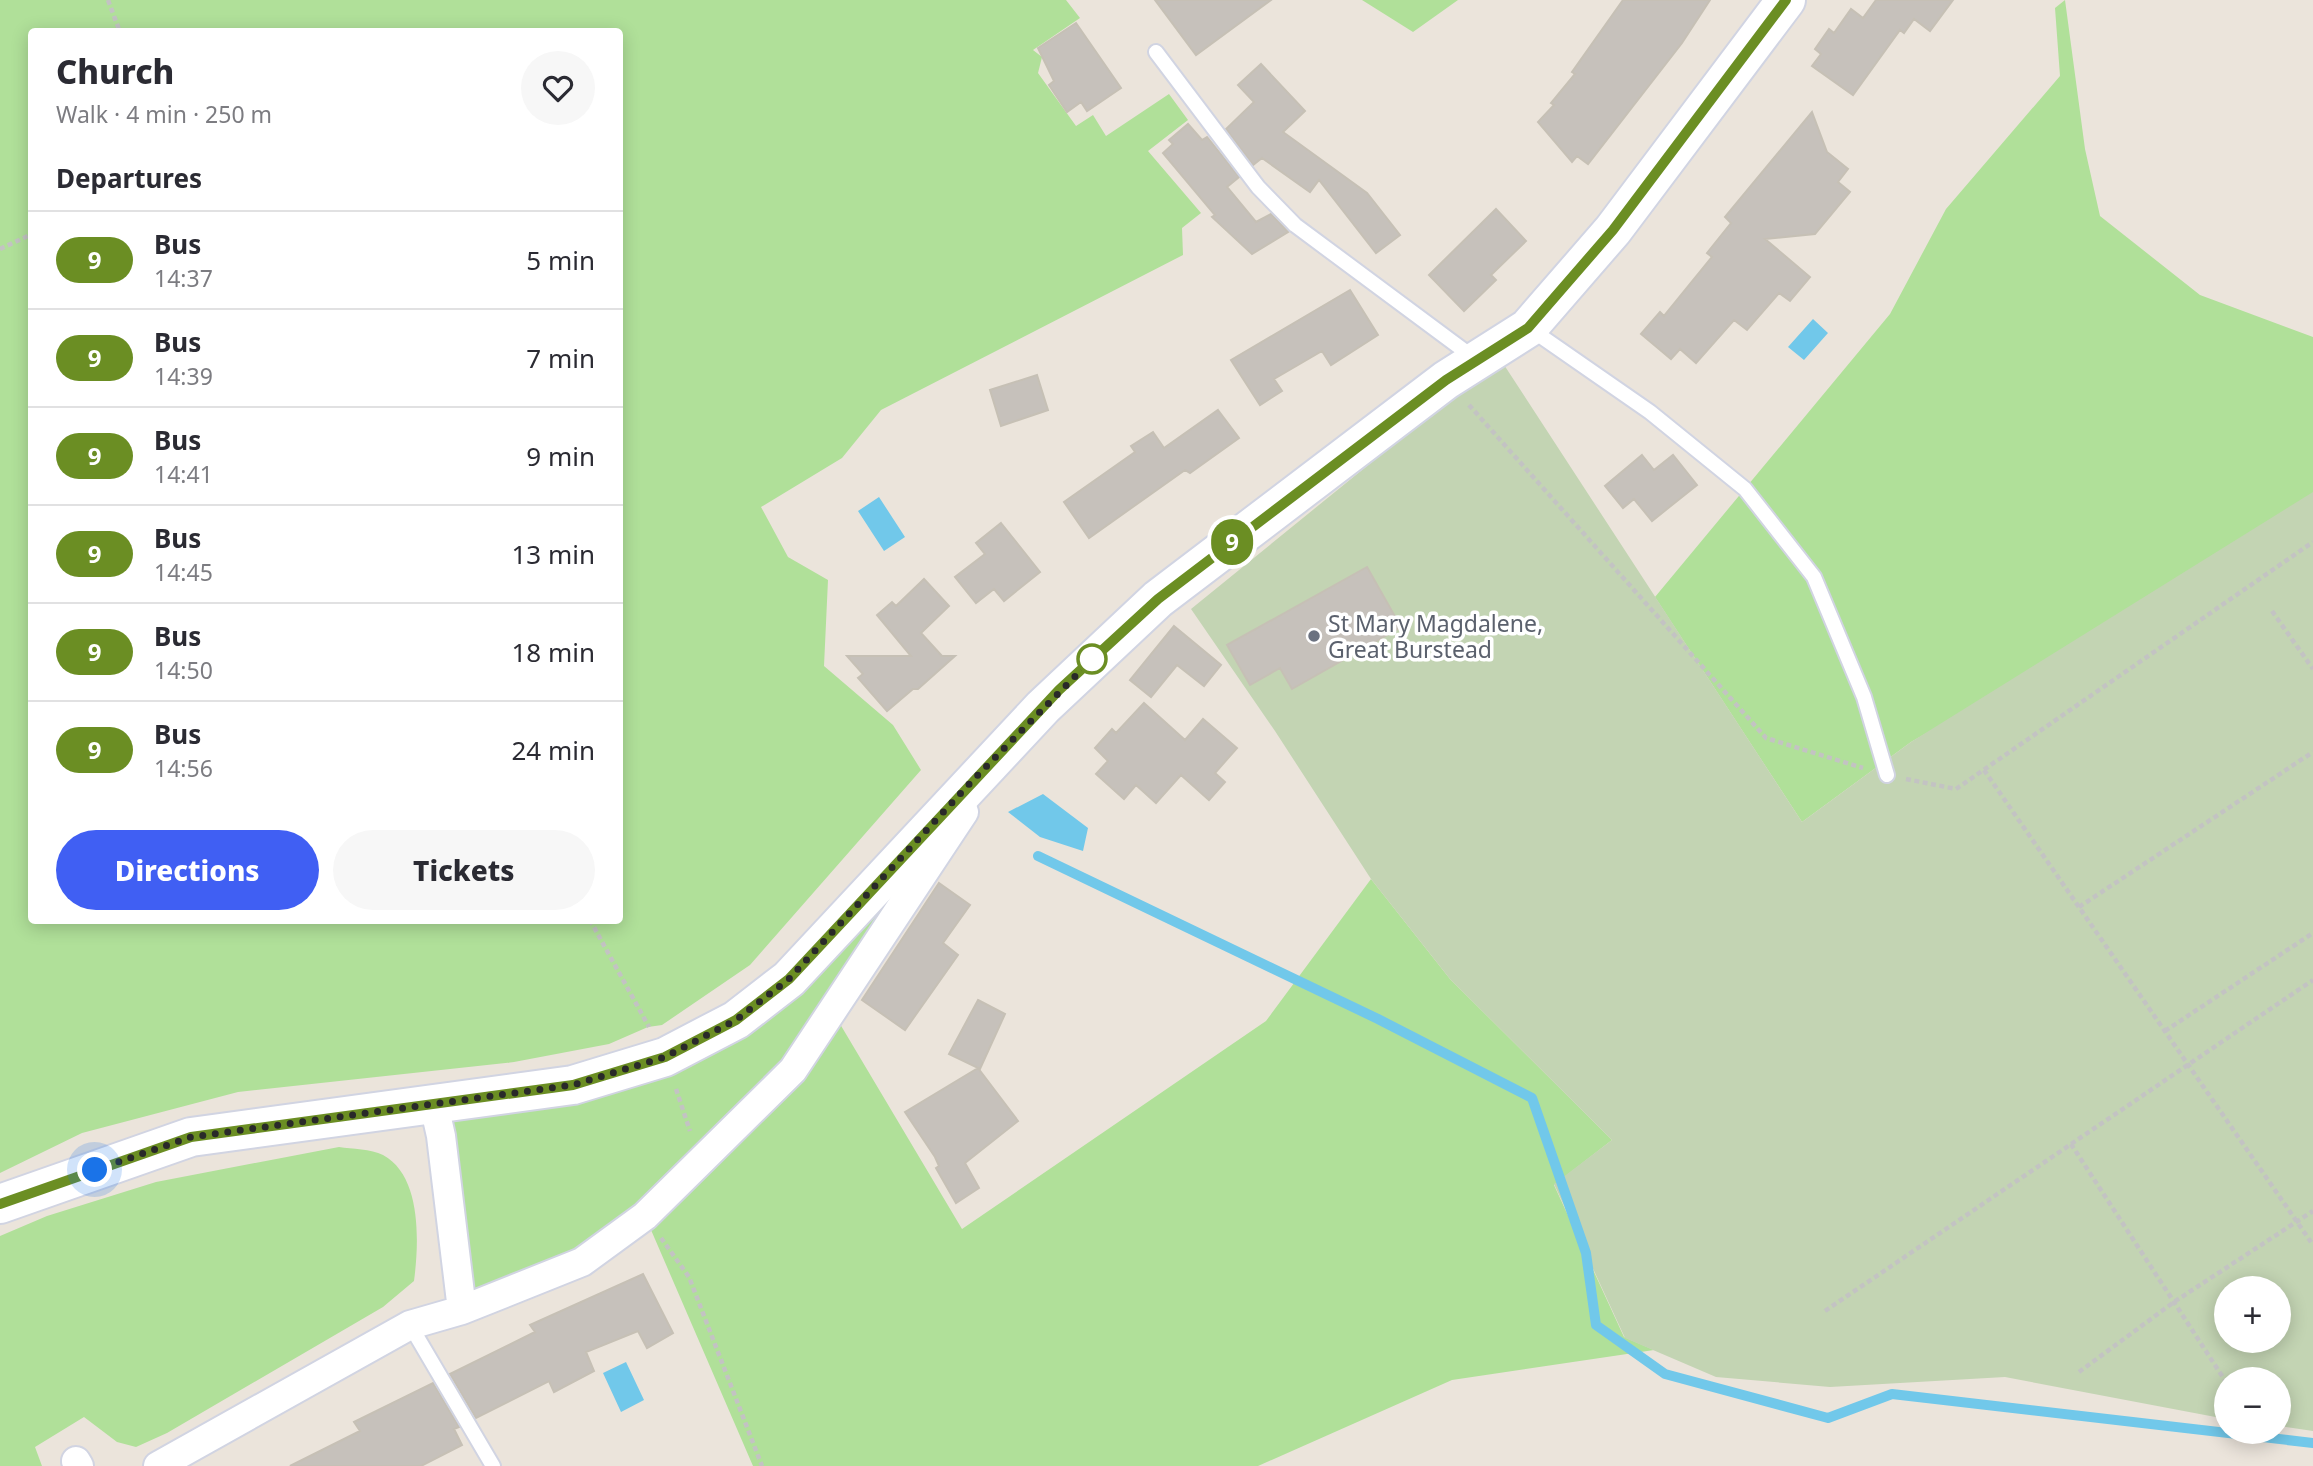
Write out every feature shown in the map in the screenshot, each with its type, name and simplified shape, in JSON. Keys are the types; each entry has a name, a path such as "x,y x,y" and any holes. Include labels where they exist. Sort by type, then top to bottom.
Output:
{"street":[{"path":"0,1204 191,1137 573,1085 665,1057 736,1020 789,979 1076,673 1158,599 1475,358 1528,328 1613,230 1786,0"},
{"path":"158,1466 410,1325 462,1310 582,1262 645,1216 793,1070 972,800 974,779"},
{"path":"434,1105 441,1136 462,1310"}],"lane":[{"path":"1156,52 1258,187 1295,225 1475,358"},
{"path":"1528,328 1539,332 1650,412 1745,489 1814,578 1864,697 1886,775"},
{"path":"410,1325 494,1466"}],"path":[{"path":"108,0 118,28"},
{"path":"0,249 28,236"},
{"path":"2272,611 2313,669"},
{"path":"2078,906 2313,751"},
{"path":"1984,770 2313,1245"},
{"path":"2165,1031 2313,933"},
{"path":"1825,1311 2313,980"},
{"path":"2071,1144 2216,1367"},
{"path":"2079,1372 2174,1302 2313,1211"},
{"path":"645,1216 690,1277 762,1466"}],"green space":[{"path":"0,0 1066,0 1080,18 1033,50 1042,57 1038,73 1076,126 1093,115 1106,136 1169,94 1188,120 1148,151 1201,213 1182,228 1183,255 881,410 842,458 761,507 788,557 828,580 824,666 893,725 921,770 750,965 662,1025 648,1027 609,1044 514,1062 238,1092 82,1133 0,1173"},
{"path":"1362,0 1458,0 1413,32"},
{"path":"2065,0 2085,149 2100,216 2200,295 2313,337 2313,511 1911,742 1802,822 1655,597 1890,314 1946,209 2060,76 2055,8"},
{"path":"1493,348 1802,822 1911,742 2313,492 2313,1431 2291,1428 2291,1367 2214,1367 2214,1417 2005,1377 1830,1387 1716,1377 1625,1338 1554,1184 1612,1140 1450,979 1371,879 1275,731 1191,609 1458,392"},
{"path":"974,779 840,1024 962,1229 1266,1021 1371,879 1450,979 1612,1140 1554,1185 1624,1337 1654,1350 1452,1380 1258,1466 753,1466 645,1216 462,1310 434,1106 736,1020"},
{"path":"339,1147 383,1155 396,1165 405,1178 411,1194 417,1230 414,1281 383,1307 167,1433 136,1447 117,1442 84,1417 35,1447 42,1466 0,1466 0,1236 47,1216 156,1182"}],"water":[{"path":"1813,319 1828,333 1804,360 1788,347"},
{"path":"879,497 905,537 884,551 858,511"},
{"path":"1043,794 1088,828 1083,851 1040,837 1008,812"},
{"path":"626,1362 644,1400 621,1412 603,1373"}],"building":[{"path":"1155,0 1271,0 1196,55"},
{"path":"1623,0 1710,0 1682,43 1588,164 1577,156 1572,162 1538,122 1554,105 1551,103 1575,74 1572,72"},
{"path":"1876,0 1953,0 1930,31 1914,19 1904,33 1900,30 1853,95 1812,66 1821,54 1815,49 1829,29 1834,33 1851,9 1863,18"},
{"path":"1076,23 1121,88 1087,111 1081,102 1067,112 1049,85 1054,81 1038,48"},
{"path":"1261,64 1305,111 1283,132 1367,193 1400,235 1376,253 1319,180 1310,192 1262,158 1253,165 1226,129 1254,102 1238,85"},
{"path":"1812,112 1827,152 1848,169 1838,182 1850,192 1815,234 1765,239 1810,277 1790,301 1779,293 1747,330 1734,320 1696,363 1680,349 1671,359 1641,334 1660,312 1664,316 1712,257 1707,253 1731,223 1725,217"},
{"path":"1188,124 1202,140 1207,137 1239,177 1227,187 1256,222 1271,214 1288,232 1252,254 1212,217 1215,215 1163,153 1173,144 1169,140"},
{"path":"1496,209 1526,241 1491,275 1496,280 1464,311 1429,275"},
{"path":"1350,290 1378,335 1331,365 1322,351 1274,379 1282,391 1260,405 1231,360"},
{"path":"1037,375 1048,410 1001,426 990,390"},
{"path":"1218,410 1239,438 1190,473 1185,470 1089,538 1064,502 1135,452 1131,446 1153,432 1164,448"},
{"path":"1642,455 1654,470 1673,455 1697,485 1652,521 1634,499 1623,508 1605,486"},
{"path":"1001,523 1040,572 1004,601 994,589 976,603 955,577 985,554 976,543"},
{"name":"St Mary Magdalene, Great Burstead","path":"1367,567 1401,627 1292,689 1280,668 1250,685 1227,645"},
{"path":"924,579 949,606 921,633 942,656 955,656 918,689 913,689 887,711 858,678 863,674 847,656 911,656 877,615 892,602 896,606"},
{"path":"1174,626 1221,665 1204,686 1177,665 1151,697 1130,680"},
{"path":"1144,703 1185,740 1203,719 1237,748 1215,773 1225,782 1209,800 1181,775 1156,803 1136,785 1124,799 1096,774 1108,761 1095,748 1112,729 1116,733"},
{"path":"939,883 970,905 943,943 958,955 905,1030 862,1000"},
{"path":"978,1000 1005,1014 980,1069 949,1054"},
{"path":"978,1068 1018,1121 965,1163 979,1188 956,1203 936,1168 939,1166 935,1157 905,1112"},
{"path":"643,1274 673,1333 647,1348 638,1331 586,1352 594,1371 554,1392 549,1381 476,1418 450,1374 535,1332 530,1325"},
{"path":"433,1383 459,1427 454,1429 462,1445 421,1466 290,1466 360,1431 354,1422"}],"waterway":[{"path":"1038,856 1378,1019 1532,1098 1586,1253 1596,1325 1665,1374 1828,1418 1892,1394 2313,1443"}],"bus line":[{"name":"9","path":"0,1204 191,1137 573,1085 665,1057 736,1020 789,979 1059,690 1158,599 1475,358 1528,328 1613,230 1786,0"}],"place":[{"name":"St Mary Magdalene, Great Burstead","path":"1314,636"}],"route":[{"path":"95,1170 191,1137 573,1085 665,1057 736,1020 789,979 974,779 1097,654 1092,659"}]}
